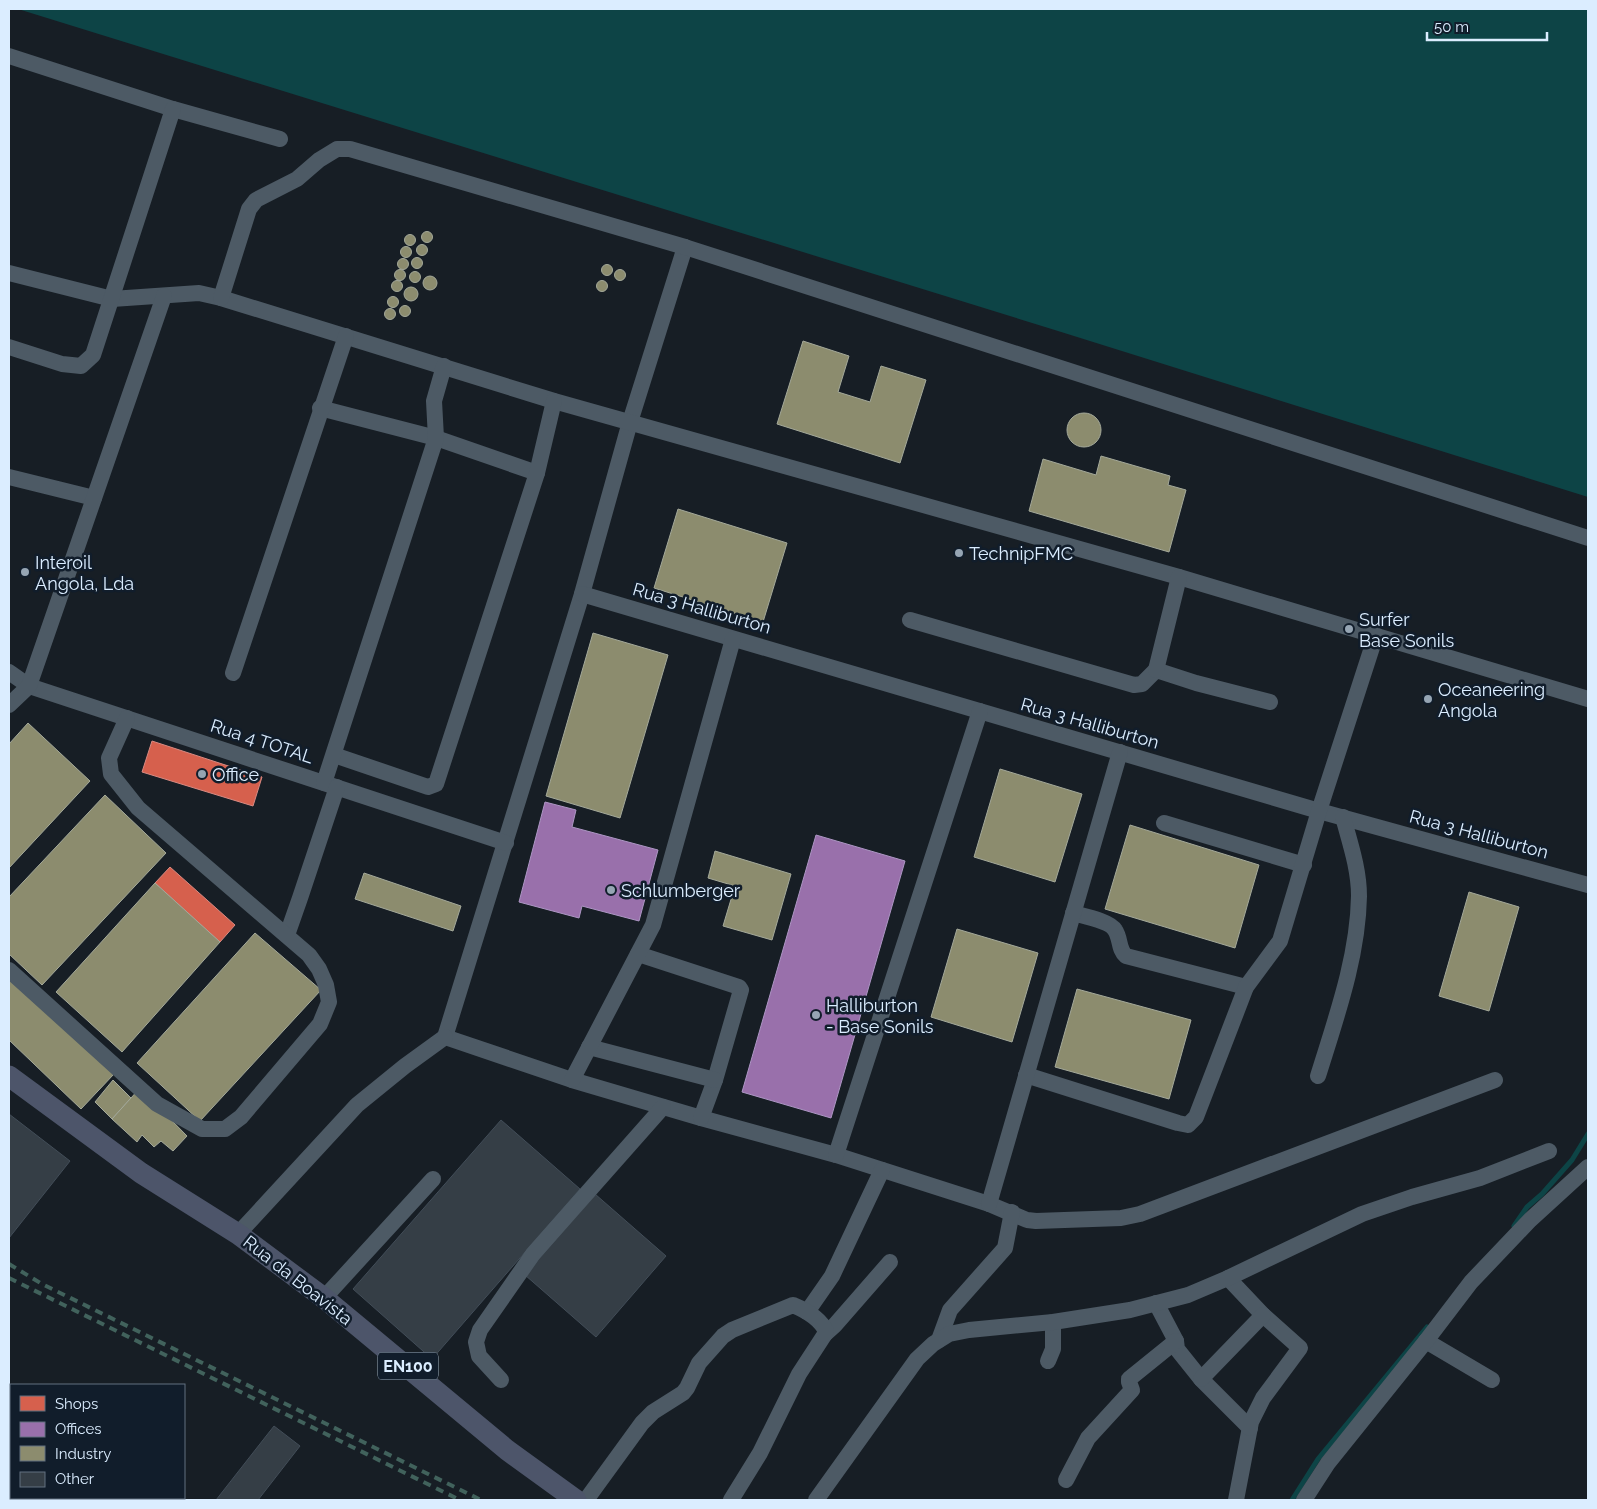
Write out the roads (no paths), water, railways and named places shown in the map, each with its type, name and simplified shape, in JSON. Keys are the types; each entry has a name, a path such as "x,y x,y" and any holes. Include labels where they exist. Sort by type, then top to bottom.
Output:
{"main road":[{"name":"Rua da Boavista","path":"9,1076 141,1174 238,1234 324,1298 507,1450 576,1500"}],"street":[{"path":"9,56 280,140"},
{"path":"9,347 62,364 81,366 93,355 174,108"},
{"path":"220,298 249,209 256,200 297,179 319,160 337,149 350,149 685,247 1588,538"},
{"path":"238,1234 357,1105 405,1066 444,1038 582,594 630,422 685,247"},
{"path":"9,273 112,299 199,293 220,298 554,401 1179,577 1588,699"},
{"path":"9,705 29,686 164,296"},
{"path":"233,673 320,408 346,336"},
{"path":"287,935 300,898 330,785 334,755 436,438 434,400 444,366"},
{"path":"334,755 428,787 436,784 537,473 554,401"},
{"path":"320,408 436,438 537,473"},
{"path":"9,477 94,498"},
{"path":"910,620 1134,684 1142,684 1156,670 1179,577"},
{"name":"Rua 3 Halliburton","path":"582,594 1319,811 1588,885"},
{"path":"1026,1075 1178,1124 1188,1125 1196,1117 1246,987 1280,941 1319,811 1376,635"},
{"path":"572,1080 653,925 733,639"},
{"path":"1156,670 1196,683 1270,702"},
{"name":"Rua 4 TOTAL","path":"9,672 29,686 506,843"},
{"path":"836,1155 980,711"},
{"path":"9,970 157,1104 202,1129 225,1129 241,1117 320,1024 329,1002 326,985 319,969 309,955 138,808 111,774 110,758 127,718"},
{"path":"989,1204 1120,752"},
{"path":"1318,1076 1342,997 1357,931 1359,895 1356,863 1343,817"},
{"path":"1164,822 1304,865"},
{"path":"1073,913 1110,925 1115,930 1122,952 1126,956 1246,987"},
{"path":"638,954 739,987 741,990 715,1080 700,1118"},
{"path":"444,1038 572,1080 700,1118 836,1155 989,1204 1012,1212 1027,1220 1036,1221 1121,1218 1140,1214 1495,1080"},
{"path":"589,1048 715,1080"},
{"path":"501,1380 480,1356 476,1342 480,1330 533,1254 663,1107"},
{"path":"816,1500 916,1359 949,1334 969,1330 1052,1322 1130,1310 1188,1295 1362,1214 1480,1178 1549,1151"},
{"path":"1304,1500 1328,1463 1471,1282 1530,1220 1588,1168"},
{"path":"807,1312 832,1276 882,1170"},
{"path":"324,1298 433,1179"},
{"path":"939,1340 950,1310 1006,1248 1012,1212"},
{"path":"731,1500 760,1453 799,1374 825,1334 890,1262"},
{"path":"1228,1278 1263,1315 1300,1348 1263,1398 1251,1422 1236,1500"},
{"path":"1156,1304 1176,1341 1177,1349 1201,1379 1250,1428"},
{"path":"586,1500 642,1423 653,1412 683,1393 698,1363 723,1336 732,1330 793,1305 807,1312 825,1328 825,1334"},
{"path":"1201,1379 1263,1315"},
{"path":"1048,1362 1053,1350 1052,1322"},
{"path":"1066,1480 1088,1438 1132,1390 1128,1382 1129,1379 1176,1341"},
{"path":"1426,1341 1492,1380"}],"waterway":[{"path":"1514,1226 1527,1207 1542,1194 1572,1160 1588,1134"},
{"path":"1292,1500 1318,1459 1427,1327"}],"railway":[{"path":"9,1264 42,1284 481,1500"},
{"path":"9,1278 460,1500"}],"place":[{"name":"TechnipFMC","path":"959,553"},
{"name":"Interoil Angola, Lda","path":"25,572"},
{"name":"Surfer Base Sonils","path":"1349,629"},
{"name":"Oceaneering Angola","path":"1428,699"},
{"name":"Office","path":"202,774"},
{"name":"Schlumberger","path":"611,890"},
{"name":"Halliburton - Base Sonils","path":"816,1015"}]}
